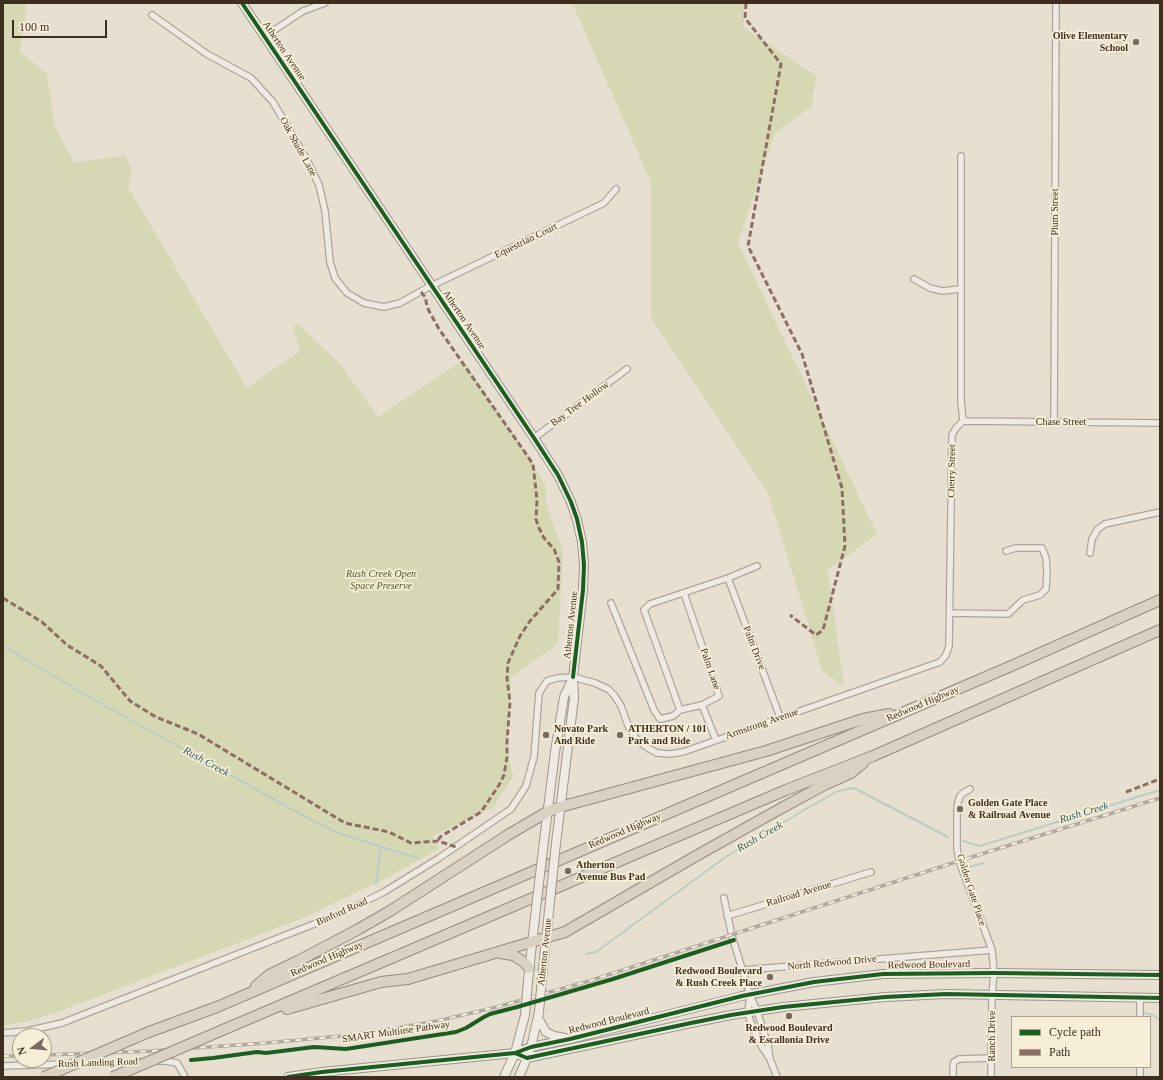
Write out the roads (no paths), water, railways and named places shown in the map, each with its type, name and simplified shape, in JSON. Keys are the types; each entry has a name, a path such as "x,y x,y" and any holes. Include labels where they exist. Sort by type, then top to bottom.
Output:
{"highway":[{"name":"Redwood Highway","path":"44,1077 149,1032 217,1007 1009,667 1160,600"},
{"path":"113,1077 786,790 873,756 1160,630"},
{"path":"247,993 269,975 357,930 547,812 560,807 766,751 863,719 910,709"},
{"path":"248,1020 381,982 408,979 565,932 778,810 824,785 851,773 873,756"},
{"path":"496,953 513,955 524,962 529,968"}],"main road":[{"name":"Atherton Avenue","path":"242,3 534,438 558,475 571,502 577,519 582,542 584,565 583,590 573,677 574,698 560,807 538,1015 531,1047 518,1077"},
{"name":"Atherton Avenue","path":"504,1077 515,1053 525,1015 542,849 555,752 564,697 573,677"},
{"name":"Redwood Boulevard","path":"288,1077 322,1072 515,1053 531,1047 570,1039 750,995 814,982 883,974 1160,974"},
{"name":"Redwood Boulevard","path":"515,1053 527,1058 748,1012 885,997 946,994 1160,998"},
{"path":"538,1015 546,1032 554,1036 570,1039"}],"street":[{"path":"264,37 304,11 325,3"},
{"name":"Plum Street","path":"1054,422 1056,3"},
{"name":"Oak Shade Lane","path":"152,15 207,54 251,78 273,102 307,160 319,185 325,211 330,262 335,278 347,293 364,303 384,307 400,303 432,286"},
{"path":"961,156 960,289 961,401 963,421"},
{"name":"Equestrian Court","path":"432,286 604,203 616,189"},
{"path":"914,279 930,288 942,291 960,289"},
{"name":"Bay Tree Hollow","path":"534,438 627,369"},
{"name":"Chase Street","path":"963,421 1160,423"},
{"name":"Cherry Street","path":"844,696 940,662 946,655 949,646 950,613 952,435 963,421"},
{"path":"1090,553 1092,539 1098,529 1105,524 1160,512"},
{"path":"950,613 1008,614 1023,600 1040,595 1046,589 1046,558 1042,548 1016,548 1006,551"},
{"path":"680,710 644,610 650,604 728,578 758,566"},
{"name":"Palm Drive","path":"728,578 780,717"},
{"name":"Palm Lane","path":"611,603 654,710 660,719 673,716 680,710 702,705 719,696 684,593"},
{"name":"Armstrong Avenue","path":"573,677 595,683 608,689 621,706 629,728 638,741 648,748 658,752 670,754 683,752 844,696"},
{"name":"Binford Road","path":"3,1033 27,1031 62,1023 337,915 384,892 439,858 511,809 526,786 534,757 539,693 547,681 557,678 573,677"},
{"path":"702,705 716,740"},
{"name":"Golden Gate Place","path":"970,789 960,796 958,802 958,855 992,950 994,973 992,995"},
{"name":"Railroad Avenue","path":"728,916 871,872"},
{"path":"724,898 750,995 758,1011 768,1045 770,1059"},
{"name":"North Redwood Drive","path":"743,970 992,950"},
{"path":"750,995 748,1012 750,1021 759,1041 770,1059 777,1077"},
{"name":"Ranch Drive","path":"991,1077 992,995"},
{"path":"1140,998 1140,1016"},
{"path":"953,1077 954,1062 959,1059 992,1058"},
{"name":"Rush Landing Road","path":"3,1066 165,1061 177,1063 184,1073 184,1077"}],"waterway":[{"name":"Rush Creek","path":"3,646 84,694 319,824 344,835 418,858"},
{"name":"Rush Creek","path":"586,954 596,952 727,856 838,791 854,788 948,837"},
{"name":"Rush Creek","path":"963,841 980,846 1160,790"},
{"path":"376,884 381,847"},
{"path":"968,867 984,863"},
{"path":"1145,1013 1153,1015 1160,1020"}],"railway":[{"path":"52,1055 151,1051 266,1043 341,1036 437,1021 497,1007 589,981 959,861 1160,798"},
{"path":"3,1056 12,1056"}],"place":[{"name":"Olive Elementary School","path":"1136,42"},
{"name":"Novato Park And Ride","path":"546,735"},
{"name":"ATHERTON / 101 Park and Ride","path":"620,735"},
{"name":"Golden Gate Place & Railroad Avenue","path":"960,809"},
{"name":"Atherton Avenue Bus Pad","path":"568,871"},
{"name":"Redwood Boulevard & Rush Creek Place","path":"770,977"},
{"name":"Redwood Boulevard & Escallonia Drive","path":"789,1016"}],"park label":[{"name":"Rush Creek Open Space Preserve","path":"381,580"}]}
